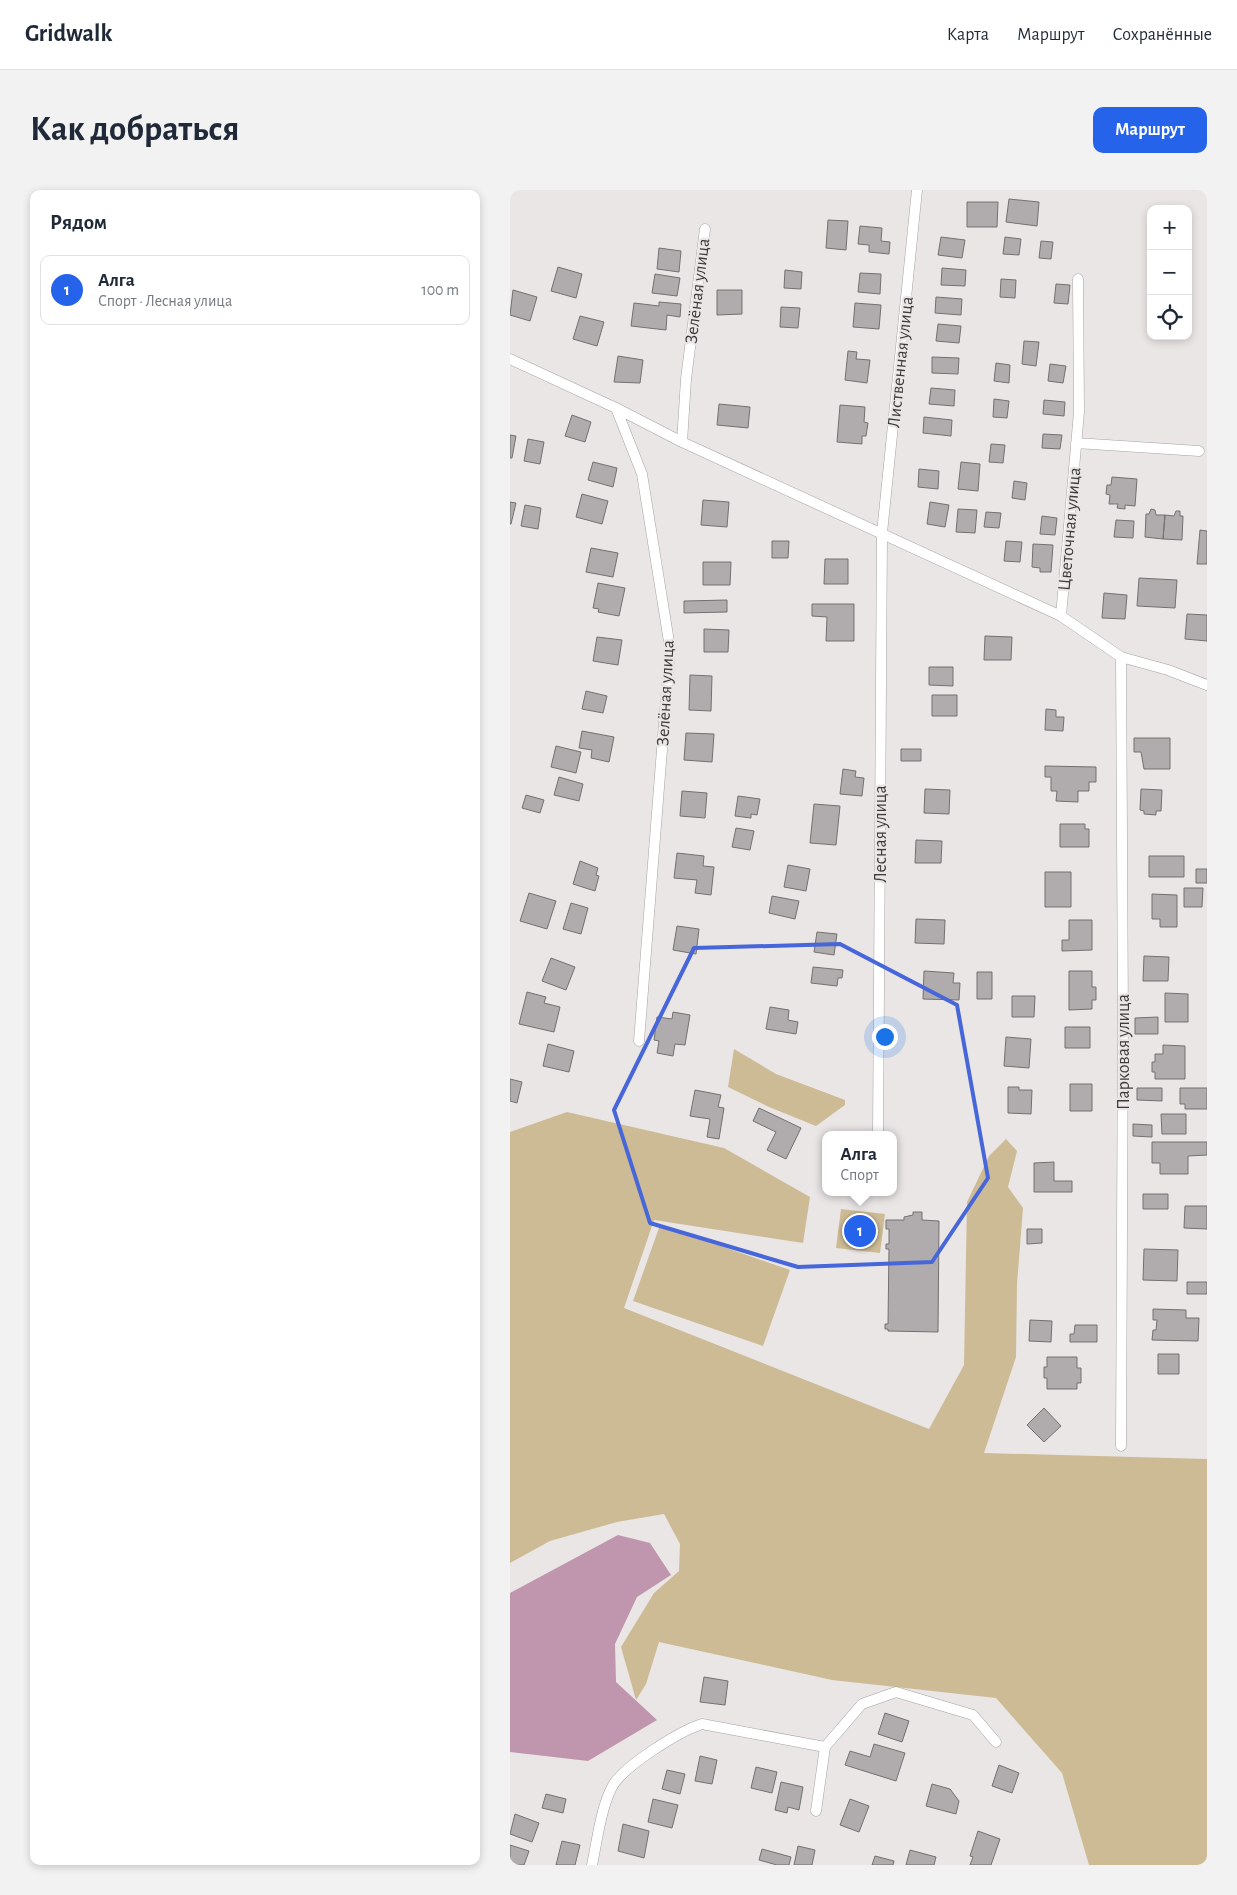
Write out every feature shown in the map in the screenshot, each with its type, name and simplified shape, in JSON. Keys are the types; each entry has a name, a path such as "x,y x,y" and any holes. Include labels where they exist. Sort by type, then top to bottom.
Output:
{"street":[{"name":"Лиственная улица","path":"882,533 917,190"},
{"name":"Зелёная улица","path":"682,442 686,378 705,229"},
{"name":"Цветочная улица","path":"1061,616 1076,443 1080,330 1078,279"},
{"path":"510,359 616,408 682,442 1061,616 1121,657 1168,670 1207,685"},
{"name":"Зелёная улица","path":"616,408 642,474 670,648 639,1041"},
{"name":"Цветочная улица","path":"1076,443 1198,451"},
{"name":"Лесная улица","path":"878,1131 882,533"},
{"name":"Парковая улица","path":"1121,657 1124,1026 1121,1446"},
{"path":"816,1811 825,1747 862,1704 896,1692 973,1715 996,1742"},
{"path":"592,1865 599,1829 613,1786 632,1766 685,1729 702,1724 825,1747"}],"highlighted area":[{"path":"840,944 957,1005 988,1178 932,1262 798,1267 650,1223 614,1110 694,948"}],"shaded area":[{"path":"734,1049 776,1074 845,1100 845,1105 816,1126 769,1107 728,1087"},
{"path":"567,1112 724,1148 810,1197 803,1243 654,1220 624,1308 929,1429 964,1365 967,1202 989,1156 1006,1139 1017,1151 1008,1187 1023,1208 1017,1284 1016,1357 984,1453 1207,1459 1207,1865 1089,1865 1062,1773 996,1698 832,1680 659,1642 646,1684 636,1700 621,1647 654,1593 679,1571 680,1544 664,1514 617,1522 550,1541 510,1563 510,1132"},
{"path":"841,1209 885,1214 880,1253 836,1248"},
{"path":"660,1225 790,1270 763,1346 633,1301"},
{"path":"618,1535 650,1543 671,1575 637,1597 615,1644 616,1682 657,1720 588,1761 510,1752 510,1593"}],"building":[{"path":"1009,199 1039,202 1037,226 1006,222"},
{"path":"967,202 998,202 997,227 967,227"},
{"path":"828,220 848,221 846,250 826,248"},
{"path":"860,226 882,228 881,241 890,242 889,254 869,252 869,245 858,244"},
{"path":"941,237 965,240 962,258 938,255"},
{"path":"1005,237 1021,239 1019,255 1003,254"},
{"path":"1041,241 1053,242 1051,259 1039,258"},
{"path":"659,248 681,251 679,272 657,269"},
{"path":"558,267 582,274 576,298 551,291"},
{"path":"942,268 966,270 965,286 941,285"},
{"path":"785,270 802,272 801,289 784,288"},
{"path":"860,273 881,274 880,294 858,292"},
{"path":"655,274 680,278 677,296 652,293"},
{"path":"1001,279 1016,280 1015,298 1000,297"},
{"path":"1056,284 1070,285 1068,304 1054,303"},
{"path":"513,290 537,297 530,321 510,315"},
{"path":"717,290 742,290 742,314 717,315"},
{"path":"936,297 962,299 961,315 935,313"},
{"path":"659,302 681,304 680,317 667,315 666,330 631,326 634,303 659,306"},
{"path":"855,303 881,305 879,329 853,327"},
{"path":"781,307 800,308 798,328 780,327"},
{"path":"580,316 604,322 597,346 573,339"},
{"path":"938,324 961,326 959,343 936,341"},
{"path":"1024,341 1039,342 1036,366 1022,364"},
{"path":"848,351 857,352 856,359 870,360 867,383 845,380"},
{"path":"618,356 643,360 640,383 614,382"},
{"path":"932,357 959,358 958,374 932,373"},
{"path":"996,363 1010,365 1009,383 994,381"},
{"path":"1050,364 1066,366 1063,383 1048,381"},
{"path":"931,388 955,390 954,406 929,404"},
{"path":"994,399 1009,401 1007,418 993,417"},
{"path":"1044,400 1065,402 1064,416 1043,414"},
{"path":"719,404 750,407 748,428 717,425"},
{"path":"840,405 865,407 864,422 868,423 866,436 862,436 862,444 837,442"},
{"path":"572,415 591,422 585,442 565,436"},
{"path":"924,417 952,420 951,436 923,433"},
{"path":"1043,434 1062,435 1060,449 1042,448"},
{"path":"510,435 516,436 512,458 510,458"},
{"path":"528,439 544,442 540,464 524,461"},
{"path":"991,444 1005,445 1003,463 989,462"},
{"path":"593,462 617,468 613,487 588,480"},
{"path":"961,462 980,464 978,491 958,489"},
{"path":"919,469 939,471 938,489 918,487"},
{"path":"1112,477 1137,479 1135,506 1125,505 1125,509 1117,508 1118,504 1109,504 1110,495 1106,494 1107,485 1111,485"},
{"path":"1014,481 1027,483 1025,500 1012,498"},
{"path":"582,494 608,501 602,524 576,517"},
{"path":"703,500 729,502 727,527 701,525"},
{"path":"510,502 516,503 511,524 510,524"},
{"path":"930,502 949,505 945,527 927,524"},
{"path":"525,505 541,508 538,529 521,526"},
{"path":"958,509 977,510 975,533 956,532"},
{"path":"1151,509 1155,510 1156,515 1165,515 1163,539 1145,537 1146,514 1149,514"},
{"path":"1176,511 1180,511 1180,516 1183,516 1182,540 1163,539 1165,515 1174,516"},
{"path":"986,512 1001,513 999,528 984,527"},
{"path":"1042,516 1057,518 1055,535 1040,534"},
{"path":"1116,520 1134,521 1133,538 1114,537"},
{"path":"1200,530 1207,531 1207,564 1197,564"},
{"path":"772,541 789,541 788,558 772,558"},
{"path":"1006,541 1022,542 1020,562 1004,561"},
{"path":"1033,544 1053,545 1051,572 1040,572 1040,568 1032,567"},
{"path":"591,548 618,553 613,577 586,572"},
{"path":"825,559 848,559 848,584 824,584"},
{"path":"703,562 731,562 730,585 703,585"},
{"path":"1139,578 1177,580 1175,608 1137,606"},
{"path":"598,583 625,588 619,616 598,612 599,609 593,608"},
{"path":"1104,593 1127,595 1125,619 1102,618"},
{"path":"727,600 727,612 684,613 684,601"},
{"path":"812,604 854,604 854,641 826,641 827,617 812,616"},
{"path":"1187,614 1207,615 1207,641 1185,639"},
{"path":"704,629 729,630 728,652 704,652"},
{"path":"985,636 1012,637 1011,660 984,660"},
{"path":"597,637 622,640 618,665 593,661"},
{"path":"929,667 953,667 953,686 929,685"},
{"path":"690,675 712,676 711,711 689,710"},
{"path":"586,691 607,696 603,713 582,709"},
{"path":"932,695 957,695 957,716 932,716"},
{"path":"1046,709 1056,710 1056,717 1064,717 1063,731 1045,730"},
{"path":"582,731 614,737 609,762 591,758 592,750 579,748"},
{"path":"686,733 714,734 712,762 684,760"},
{"path":"1134,738 1170,738 1170,769 1144,769 1141,752 1134,752"},
{"path":"556,746 581,752 576,773 551,767"},
{"path":"901,749 921,749 921,761 901,761"},
{"path":"1045,766 1096,767 1096,782 1089,782 1089,791 1078,791 1078,802 1056,801 1057,791 1051,791 1051,777 1045,777"},
{"path":"843,769 856,771 855,777 864,778 862,796 840,794"},
{"path":"559,777 583,784 579,801 554,795"},
{"path":"925,789 950,790 949,814 924,813"},
{"path":"1141,789 1162,790 1161,811 1156,811 1156,815 1144,814 1144,811 1140,810"},
{"path":"682,791 707,793 705,818 680,816"},
{"path":"526,795 544,800 540,813 522,808"},
{"path":"738,796 760,799 757,815 751,814 751,818 735,816"},
{"path":"814,804 840,806 836,845 810,843"},
{"path":"1060,824 1085,824 1085,829 1089,829 1089,847 1060,847"},
{"path":"736,828 754,831 750,850 732,847"},
{"path":"916,840 942,841 941,863 915,863"},
{"path":"677,853 704,856 703,866 714,867 711,895 695,893 697,880 674,878"},
{"path":"1149,856 1184,856 1184,877 1149,877"},
{"path":"580,861 598,868 596,875 599,876 595,891 573,884"},
{"path":"788,865 810,869 806,891 784,887"},
{"path":"1196,869 1207,869 1207,883 1196,883"},
{"path":"1045,872 1071,872 1071,907 1045,907"},
{"path":"1184,888 1203,888 1202,907 1184,907"},
{"path":"529,893 556,901 547,929 520,921"},
{"path":"1152,894 1177,895 1177,927 1160,927 1160,919 1152,919"},
{"path":"772,896 799,901 795,919 769,913"},
{"path":"571,903 588,908 581,934 563,929"},
{"path":"916,919 945,920 944,944 915,943"},
{"path":"1069,920 1092,920 1092,950 1062,951 1062,940 1069,940"},
{"path":"677,926 699,929 696,954 673,950"},
{"path":"817,932 837,934 834,955 814,952"},
{"path":"1144,956 1169,957 1168,981 1143,981"},
{"path":"551,958 575,967 566,990 542,981"},
{"path":"813,967 843,970 842,978 838,978 837,986 811,983"},
{"path":"924,971 954,973 953,983 960,983 959,1000 923,999"},
{"path":"1069,971 1092,971 1092,987 1096,987 1096,1000 1092,1000 1092,1009 1069,1010"},
{"path":"977,972 992,972 992,999 977,999"},
{"path":"527,992 546,997 544,1003 560,1007 554,1032 519,1024"},
{"path":"1165,993 1188,994 1188,1022 1165,1022"},
{"path":"1012,996 1035,996 1034,1017 1012,1017"},
{"path":"770,1007 789,1010 788,1020 798,1022 796,1034 766,1029"},
{"path":"673,1012 690,1015 685,1045 675,1044 673,1056 657,1053 659,1041 654,1040 657,1017 672,1019"},
{"path":"1158,1017 1158,1034 1135,1034 1135,1018"},
{"path":"1065,1027 1090,1027 1090,1048 1065,1048"},
{"path":"1006,1037 1031,1039 1029,1068 1004,1066"},
{"path":"548,1044 574,1051 569,1072 543,1066"},
{"path":"1163,1045 1185,1046 1185,1079 1155,1079 1155,1072 1152,1072 1152,1062 1155,1062 1155,1054 1163,1054"},
{"path":"510,1079 522,1082 517,1103 510,1101"},
{"path":"1070,1084 1092,1084 1092,1111 1070,1111"},
{"path":"1008,1087 1019,1087 1019,1090 1032,1090 1031,1114 1008,1113"},
{"path":"1137,1088 1162,1088 1162,1101 1137,1100"},
{"path":"1180,1088 1207,1088 1207,1109 1185,1109 1185,1104 1180,1104"},
{"path":"695,1090 721,1095 718,1107 724,1108 719,1139 707,1137 710,1119 690,1116"},
{"path":"759,1108 801,1128 786,1159 767,1150 776,1132 753,1121"},
{"path":"1161,1114 1186,1114 1186,1134 1162,1134"},
{"path":"1133,1124 1152,1125 1152,1137 1133,1136"},
{"path":"1152,1142 1207,1142 1207,1155 1188,1156 1188,1174 1160,1174 1160,1163 1152,1163"},
{"path":"1054,1162 1054,1181 1072,1181 1072,1192 1034,1192 1034,1163"},
{"path":"1143,1194 1168,1194 1168,1209 1143,1209"},
{"path":"1185,1206 1207,1206 1207,1229 1184,1228"},
{"path":"913,1212 922,1212 922,1220 939,1221 938,1332 888,1331 888,1329 885,1329 885,1324 888,1324 889,1249 886,1249 886,1244 889,1244 889,1229 886,1229 886,1220 904,1220 904,1217 913,1215"},
{"path":"1027,1229 1042,1229 1042,1243 1027,1244"},
{"path":"1144,1249 1178,1250 1177,1281 1143,1280"},
{"path":"1187,1282 1207,1282 1207,1294 1187,1294"},
{"path":"1153,1309 1186,1310 1186,1318 1199,1318 1198,1341 1152,1340 1157,1320 1153,1320"},
{"path":"1030,1320 1052,1321 1051,1342 1029,1341"},
{"path":"1075,1325 1097,1325 1097,1342 1070,1342 1070,1334 1074,1334"},
{"path":"1158,1354 1179,1354 1179,1374 1158,1374"},
{"path":"1047,1357 1077,1357 1077,1368 1081,1368 1081,1383 1077,1383 1077,1389 1047,1389 1044,1367 1047,1367"},
{"path":"1044,1408 1061,1426 1044,1442 1027,1425"},
{"path":"704,1677 728,1681 725,1705 700,1702"},
{"path":"885,1713 909,1721 902,1742 878,1734"},
{"path":"874,1744 905,1753 896,1781 845,1765 850,1751 870,1757"},
{"path":"700,1756 717,1760 712,1784 695,1781"},
{"path":"999,1765 1019,1773 1012,1793 992,1786"},
{"path":"756,1767 777,1772 772,1793 751,1788"},
{"path":"667,1770 685,1774 680,1794 662,1789"},
{"path":"781,1782 803,1787 799,1810 788,1807 787,1813 775,1810"},
{"path":"932,1784 950,1789 959,1801 956,1814 926,1806"},
{"path":"546,1794 566,1799 563,1813 542,1808"},
{"path":"653,1799 678,1805 672,1828 648,1822"},
{"path":"850,1799 869,1806 859,1832 840,1825"},
{"path":"515,1814 539,1823 532,1842 510,1834"},
{"path":"623,1824 649,1831 644,1858 618,1851"},
{"path":"978,1831 1000,1839 991,1865 970,1865 973,1857 970,1856"},
{"path":"562,1841 580,1845 575,1865 556,1865"},
{"path":"510,1845 529,1851 524,1865 510,1865"},
{"path":"798,1846 815,1850 812,1865 794,1865"},
{"path":"762,1849 791,1857 789,1865 777,1865 759,1860"},
{"path":"910,1850 936,1857 934,1865 906,1865"},
{"path":"875,1856 894,1861 893,1865 872,1865"}],"place":[{"name":"Алга","path":"860,1231"}]}
